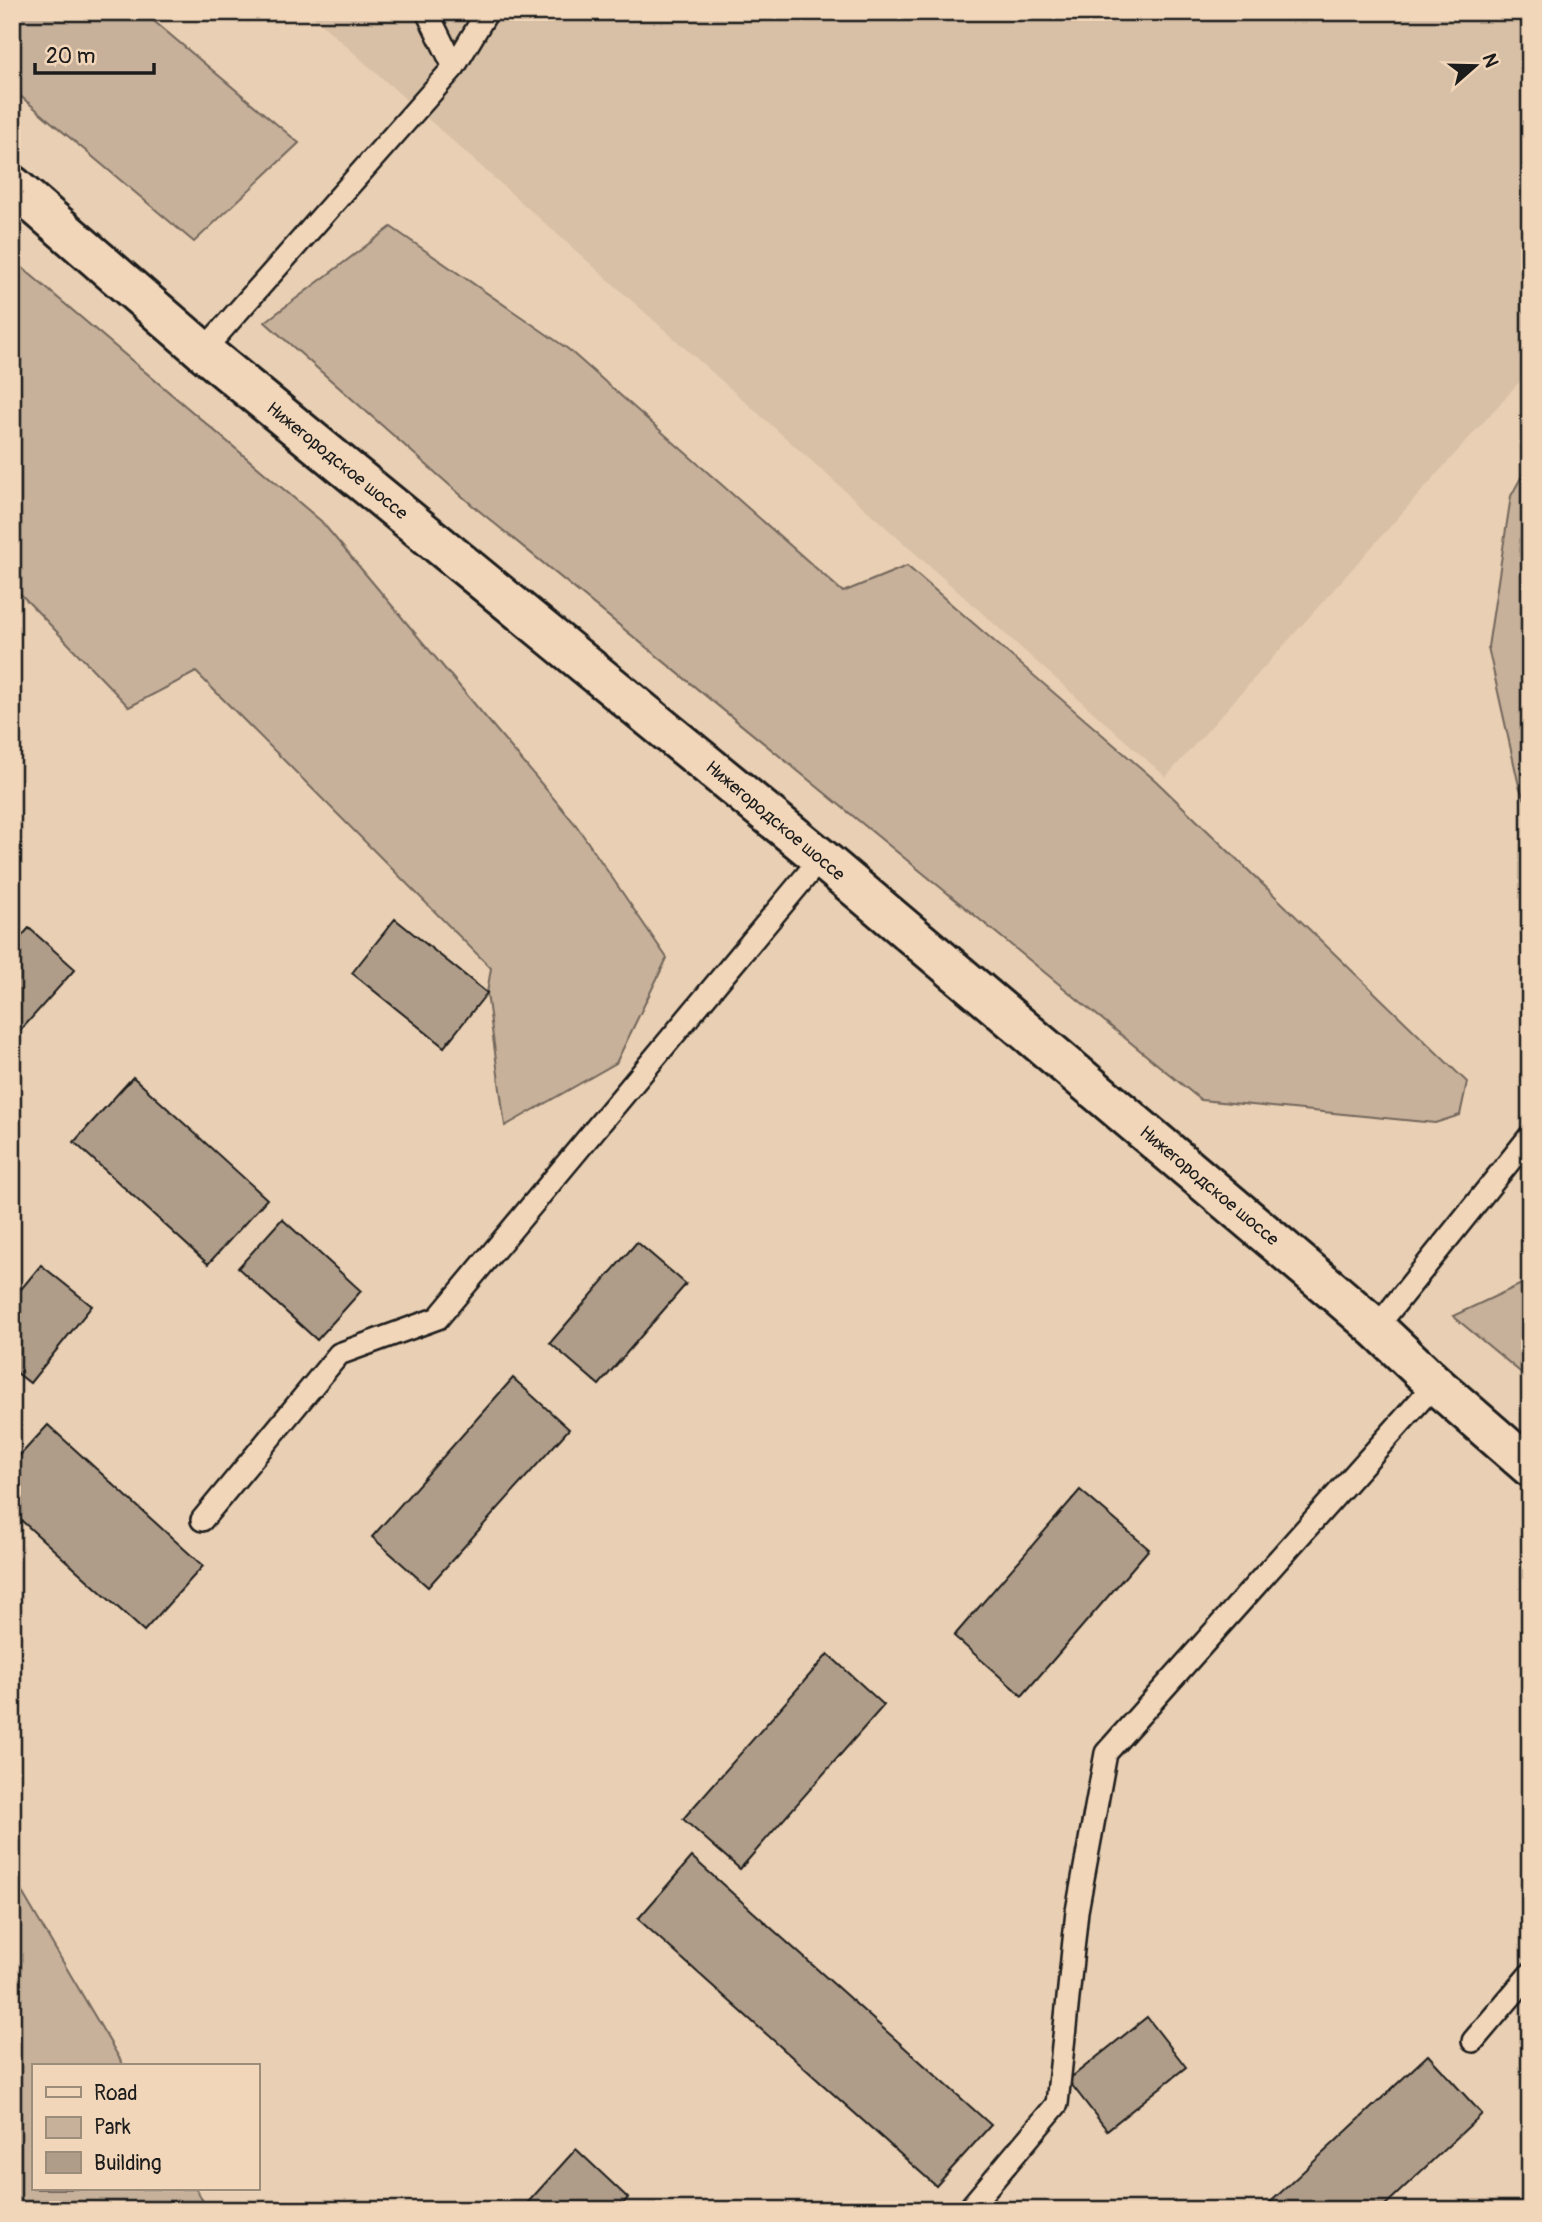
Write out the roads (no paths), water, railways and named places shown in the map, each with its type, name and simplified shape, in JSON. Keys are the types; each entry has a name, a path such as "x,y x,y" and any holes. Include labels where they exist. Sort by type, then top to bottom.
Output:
{"main road":[{"name":"Нижегородское шоссе","path":"12,185 203,351 821,858 1376,1328 1530,1467"}],"lane":[{"path":"427,12 454,67"},
{"path":"203,351 454,67 487,12"},
{"path":"202,1520 339,1354 438,1318 821,858"},
{"path":"1376,1328 1530,1136"},
{"path":"968,2210 1057,2104 1077,1911 1105,1753 1435,1384"},
{"path":"1473,2041 1530,1974"}]}
